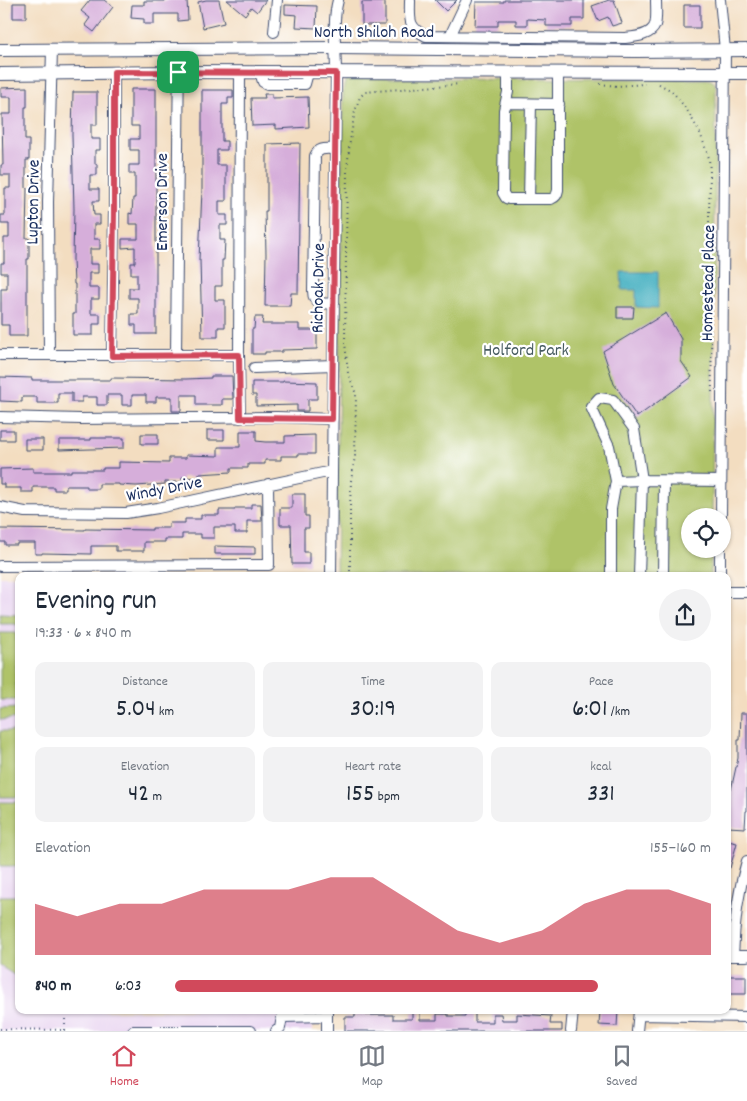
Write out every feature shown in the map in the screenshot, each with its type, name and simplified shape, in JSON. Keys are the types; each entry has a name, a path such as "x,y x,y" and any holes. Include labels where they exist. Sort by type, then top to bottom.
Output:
{"main road":[{"name":"North Shiloh Road","path":"0,50 336,48 636,51 747,50"},
{"path":"508,50 508,73"},
{"path":"0,74 114,72 747,73"}],"street":[{"path":"274,32 277,0"},
{"name":"Richoak Drive","path":"331,572 335,22 338,0"},
{"path":"410,0 410,21 413,28 426,36 625,38 641,36 651,30 655,25 656,0"},
{"path":"450,36 467,0"},
{"name":"Homestead Place","path":"720,0 725,50 721,508"},
{"name":"Emerson Drive","path":"176,356 179,48"},
{"name":"Lupton Drive","path":"48,355 48,202 52,49"},
{"path":"112,356 114,72"},
{"path":"240,72 240,418"},
{"path":"508,73 508,92 504,110 502,193 506,198 551,200 557,195 558,73"},
{"path":"506,103 558,104"},
{"path":"529,199 530,104"},
{"path":"334,304 322,304 317,301 313,296 313,291 315,156 317,151 322,149 335,149"},
{"path":"0,355 239,355"},
{"path":"254,368 333,365"},
{"path":"611,572 611,509 616,481 609,446 591,407 599,398 613,400 634,429 642,480 639,572"},
{"path":"0,417 80,419 332,419"},
{"name":"Windy Drive","path":"0,507 25,512 126,513 332,471"},
{"path":"616,481 721,481"},
{"path":"663,572 664,481"},
{"path":"0,566 268,565 268,484"},
{"path":"720,558 720,572"},
{"path":"731,592 747,592"},
{"path":"731,949 738,900 747,861"},
{"path":"731,956 747,956"},
{"path":"276,1031 280,1028 282,1017 327,1014 326,1031"},
{"path":"571,1031 573,1014"},
{"path":"637,1031 639,1014"},
{"path":"666,1014 747,1017"},
{"path":"133,1031 251,1031"}],"path":[{"path":"594,83 617,86 648,83"},
{"path":"655,83 672,91 687,110 700,133 709,158 712,382"},
{"path":"350,572 351,481 355,456 356,394 348,373 346,358 345,307 347,169 355,111 360,97 368,91 464,84"},
{"path":"0,1029 65,1030 65,1014"}],"shaded area":[{"path":"0,576 15,576 15,1014 312,1014 312,1031 0,1031"}],"green space":[{"name":"Holford Park","path":"348,78 707,79 714,83 716,87 712,508 681,508 681,558 711,558 711,572 336,572 343,90"},
{"path":"0,614 15,615 15,624 0,624"},
{"path":"0,633 15,633 15,700 0,700"},
{"path":"15,708 15,718 0,720 0,709"},
{"path":"0,731 15,731 15,797 0,797"},
{"path":"0,802 15,802 15,866 0,866"},
{"path":"0,896 15,896 15,975 0,966"}],"water":[{"path":"621,272 658,272 658,308 636,307 636,290 622,290"}],"building":[{"path":"90,0 104,0 113,7 94,32 85,25 90,18 81,11"},
{"path":"187,0 188,20 178,21 178,14 154,14 154,24 144,24 144,19 131,18 132,5 144,5 144,1"},
{"path":"219,0 224,23 203,28 198,2"},
{"path":"227,0 266,0 257,12 251,7 245,15"},
{"path":"435,0 457,0 446,11"},
{"path":"504,0 584,0 584,19 572,19 572,26 546,26 546,20 527,19 527,25 516,25 516,20 498,20 498,26 475,26 476,2 504,2"},
{"path":"614,0 622,23 612,26 608,17 598,21 592,6"},
{"path":"362,2 385,2 385,25 362,25"},
{"path":"13,3 26,3 26,18 13,18"},
{"path":"285,5 317,6 316,28 296,27 297,15 285,14"},
{"path":"684,5 700,5 700,28 684,28"},
{"path":"27,87 25,140 29,140 29,160 26,160 26,238 29,238 29,259 27,259 27,336 9,336 9,325 1,325 1,289 7,289 7,273 1,273 1,263 4,263 4,238 9,238 9,224 1,224 1,215 5,215 5,188 10,188 10,175 1,175 1,165 3,165 2,114 11,114 11,97 1,97 1,88"},
{"path":"131,89 156,89 156,334 136,334 136,325 131,325 131,314 138,314 138,298 129,298 129,288 137,288 137,274 131,274 131,263 135,263 135,247 122,248 122,239 138,239 138,224 129,224 129,213 132,214 133,198 135,198 135,174 129,174 129,165 139,165 139,150 130,150 130,139 139,139 139,126 131,126"},
{"path":"202,90 233,90 233,98 228,98 228,104 222,104 222,141 227,141 227,150 217,150 217,165 226,165 226,201 219,201 219,215 227,215 227,225 220,225 220,240 225,240 224,260 222,260 222,286 215,286 215,300 225,300 225,327 218,327 218,337 202,337 199,260 202,190"},
{"path":"73,92 97,92 97,125 91,125 91,139 100,139 100,150 95,150 97,175 90,175 90,189 99,189 99,201 93,201 94,215 100,215 100,224 94,224 94,239 100,239 100,249 90,249 90,264 98,264 98,273 89,273 89,288 99,288 99,299 91,299 91,314 100,314 100,324 93,324 93,335 73,335 75,284 73,259"},
{"path":"264,94 272,94 272,98 308,97 309,127 276,129 276,125 252,126 251,98 265,98"},
{"path":"300,143 298,293 291,293 290,306 265,306 267,144"},
{"path":"617,307 634,307 633,318 617,318"},
{"path":"666,313 681,339 681,361 692,377 637,417 614,384 603,351"},
{"path":"255,317 263,317 262,324 299,324 299,330 317,330 317,349 282,350 282,352 252,354 252,329 254,329"},
{"path":"211,376 232,376 233,399 222,399 222,405 196,405 196,395 181,395 181,411 172,411 172,397 156,397 156,402 146,402 146,395 132,395 132,405 122,405 122,395 107,395 107,405 97,405 97,397 82,397 82,402 72,402 72,393 58,393 58,403 37,403 37,397 22,397 22,402 0,401 0,377 32,378 32,380 111,380 111,378 211,378"},
{"path":"252,382 317,382 317,399 308,399 308,411 297,411 297,405 256,406 256,395 252,395"},
{"path":"0,430 14,430 14,440 0,440"},
{"path":"207,430 224,430 224,440 207,440"},
{"path":"240,431 256,431 256,441 265,442 285,442 285,436 315,435 315,454 281,456 281,460 265,460 265,464 248,464 248,468 231,468 231,472 199,474 199,478 182,477 182,482 165,482 165,484 136,486 99,484 99,489 87,489 87,486 66,486 66,490 54,490 54,487 33,487 33,492 21,492 21,488 4,488 4,484 0,484 0,469 33,468 33,472 71,472 71,470 119,468 119,462 169,463 169,458 186,458 186,455 218,456 218,447 240,447"},
{"path":"141,434 158,434 158,444 141,444"},
{"path":"91,438 124,438 124,448 59,450 59,440 91,440"},
{"path":"25,439 43,439 43,450 25,450"},
{"path":"292,494 305,494 305,516 309,516 309,528 304,528 304,552 309,552 309,564 292,564 291,525 280,525 280,508 292,508"},
{"path":"251,504 261,504 262,521 247,521 247,533 235,533 235,527 214,527 214,538 201,538 201,534 182,534 182,539 165,539 165,542 144,542 144,551 116,551 116,546 91,546 91,554 35,554 35,543 5,545 5,542 0,542 0,529 152,530 152,528 169,528 169,523 185,523 185,519 201,519 201,515 219,515 219,510 251,508"},
{"path":"215,546 255,547 255,554 215,554"},
{"path":"741,713 747,713 747,811 745,828 731,827 731,790 738,758 738,740 740,740"},
{"path":"731,842 737,843 731,864"},
{"path":"731,976 746,976 746,994 731,994"},
{"path":"355,1014 393,1015 393,1019 412,1019 412,1014 420,1014 420,1020 437,1020 437,1014 465,1016 465,1014 475,1014 475,1022 493,1022 493,1014 501,1014 502,1020 517,1020 517,1014 551,1016 550,1024 562,1024 562,1031 345,1031 345,1017 355,1017"},
{"path":"600,1014 618,1014 617,1026 599,1025"}],"route":[{"path":"114,72 178,72 336,73 332,419 240,418 239,355 112,356 114,72"}]}
